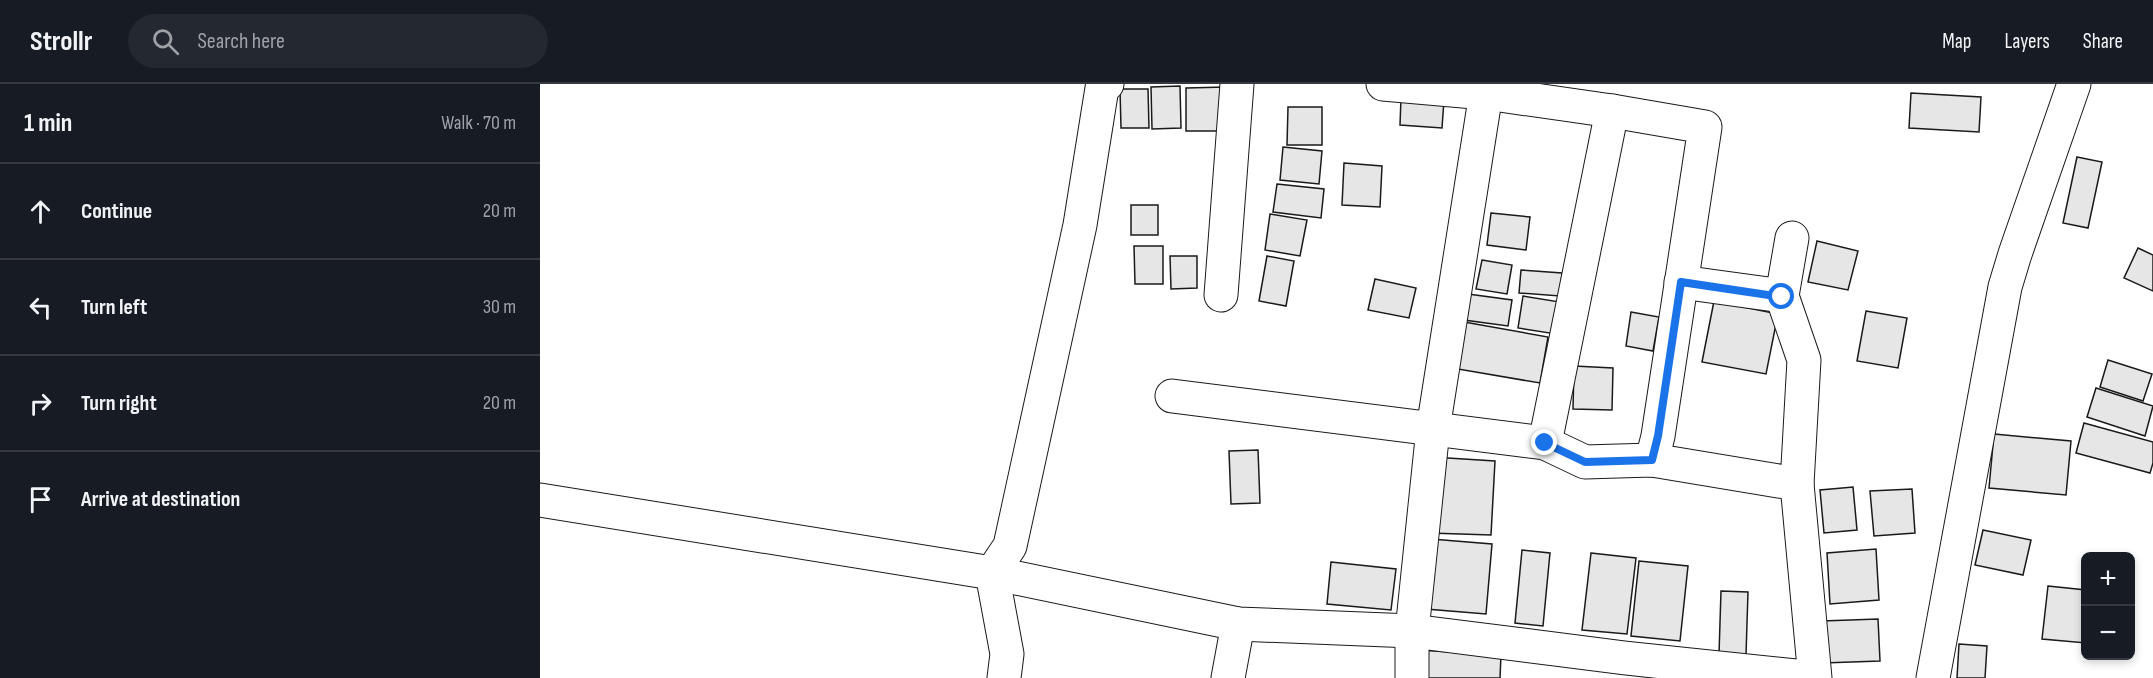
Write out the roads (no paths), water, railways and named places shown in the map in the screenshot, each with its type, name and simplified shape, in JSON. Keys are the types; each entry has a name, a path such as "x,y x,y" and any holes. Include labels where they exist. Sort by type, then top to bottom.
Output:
{"street":[{"path":"1004,678 1007,654 992,573 1010,546 1080,225 1102,88 1107,84"},
{"path":"1221,295 1237,84"},
{"path":"1383,84 1486,93 1611,111 1705,128 1658,436 1652,460"},
{"path":"1933,678 2005,287 2074,84"},
{"path":"1412,678 1412,632 1433,429 1486,93"},
{"path":"1545,443 1611,111"},
{"path":"540,500 992,573 1238,624 1412,632 1624,668 1816,678 1797,484 1804,360 1782,297 1792,238"},
{"path":"1681,282 1782,297"},
{"path":"1173,396 1545,443 1585,462 1652,460 1797,484"},
{"path":"1228,678 1238,624"}]}
